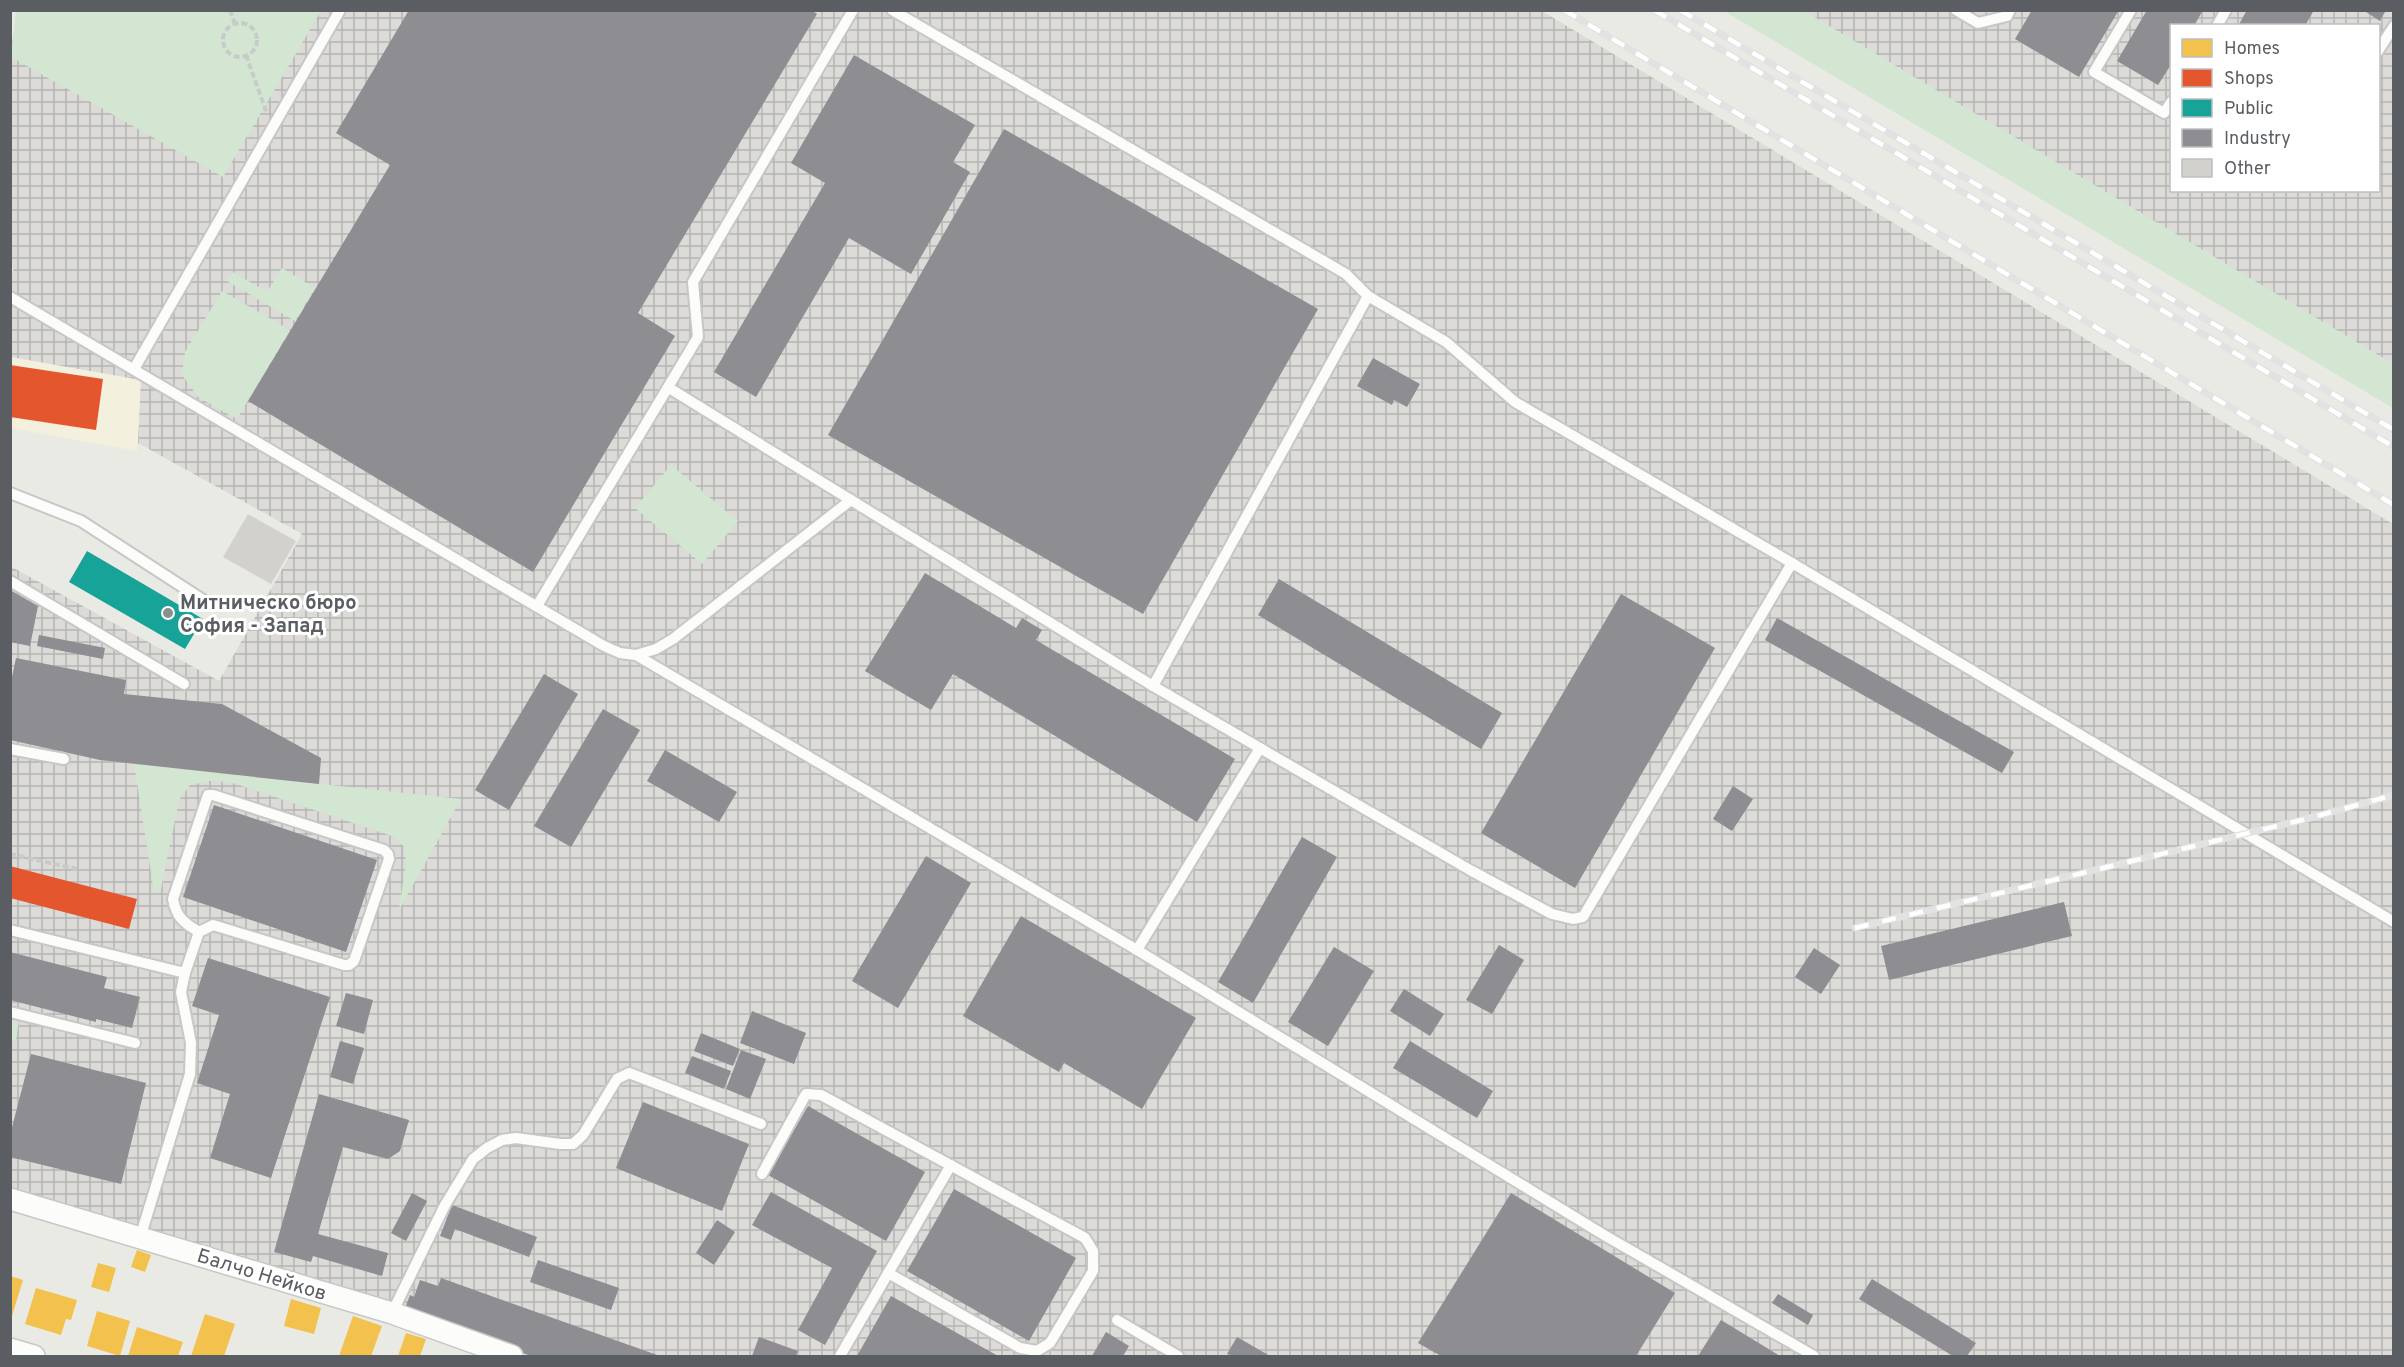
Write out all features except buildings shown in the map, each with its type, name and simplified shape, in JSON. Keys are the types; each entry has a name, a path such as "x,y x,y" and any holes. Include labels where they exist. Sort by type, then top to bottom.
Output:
{"street":[{"name":"Балчо Нейков","path":"10,1199 392,1313 512,1356"},
{"path":"10,1349 34,1356"}],"lane":[{"path":"134,369 340,10"},
{"path":"537,606 698,337 693,282 853,10"},
{"path":"892,10 1346,274 1368,296 1446,342 1515,402 1792,563 2394,922"},
{"path":"1956,10 1978,23 2007,16 2010,10"},
{"path":"2131,10 2094,72 2164,113 2170,104"},
{"path":"2218,24 2226,10"},
{"path":"2380,49 2394,26"},
{"path":"1153,686 1368,296"},
{"path":"10,297 604,646 620,653 636,655 656,650 673,639 851,500"},
{"path":"669,388 1153,686 1525,901 1552,914 1573,919 1583,918 1792,563"},
{"path":"10,493 81,521 203,600"},
{"path":"10,581 184,684"},
{"path":"636,655 1137,950 1604,1236 1814,1356"},
{"path":"1137,950 1260,748"},
{"path":"10,749 64,759"},
{"path":"140,1238 190,1074 191,1043 181,992 199,932 213,925 349,965 354,961 389,859 388,854 384,850 208,795 173,899 175,911 182,921 199,932"},
{"path":"10,930 185,973"},
{"path":"10,1012 135,1043"},
{"path":"392,1313 445,1205 473,1159 502,1140 516,1138 573,1144 583,1135 617,1079 628,1073 761,1124"},
{"path":"762,1174 806,1094 821,1095 1085,1238 1093,1251 1093,1270 1050,1343 1037,1351 1020,1348 888,1273"},
{"path":"840,1356 951,1165"},
{"path":"1117,1320 1178,1356"}],"path":[{"path":"230,10 235,24"},
{"path":"235,24 246,24 251,27 256,37 254,48 246,55 235,56 226,50 224,45 226,30 235,24"},
{"path":"246,55 272,128"},
{"path":"10,854 77,869"}],"shaded area":[{"path":"19,11 1542,11 2393,524 2393,1356 529,1356 396,1309 11,1187 10,566 219,681 302,534 138,443 141,380 11,357 10,274 14,269 10,267 10,50"},
{"path":"1804,11 2393,11 2393,364"},
{"path":"10,357 141,380 137,451 11,428"}],"green space":[{"path":"16,10 321,11 223,177 11,57"},
{"path":"1724,11 1804,11 2393,364 2393,408"},
{"path":"282,268 315,288 295,321 227,281 233,272 267,292"},
{"path":"222,291 290,330 237,419 198,397 182,375 185,352"},
{"path":"671,465 738,521 702,564 635,508"},
{"path":"134,764 461,799 399,910 406,862 404,847 395,837 230,782 209,781 190,785 179,800 161,889 154,892"},
{"path":"10,1017 19,1020 16,1040 11,1039"}],"railway":[{"path":"1564,10 2394,505"},
{"path":"1654,10 2394,447"},
{"path":"1680,10 2394,430"},
{"path":"1855,928 2306,819 2394,795"}],"place":[{"name":"Митническо бюро София - Запад","path":"168,613"}]}
